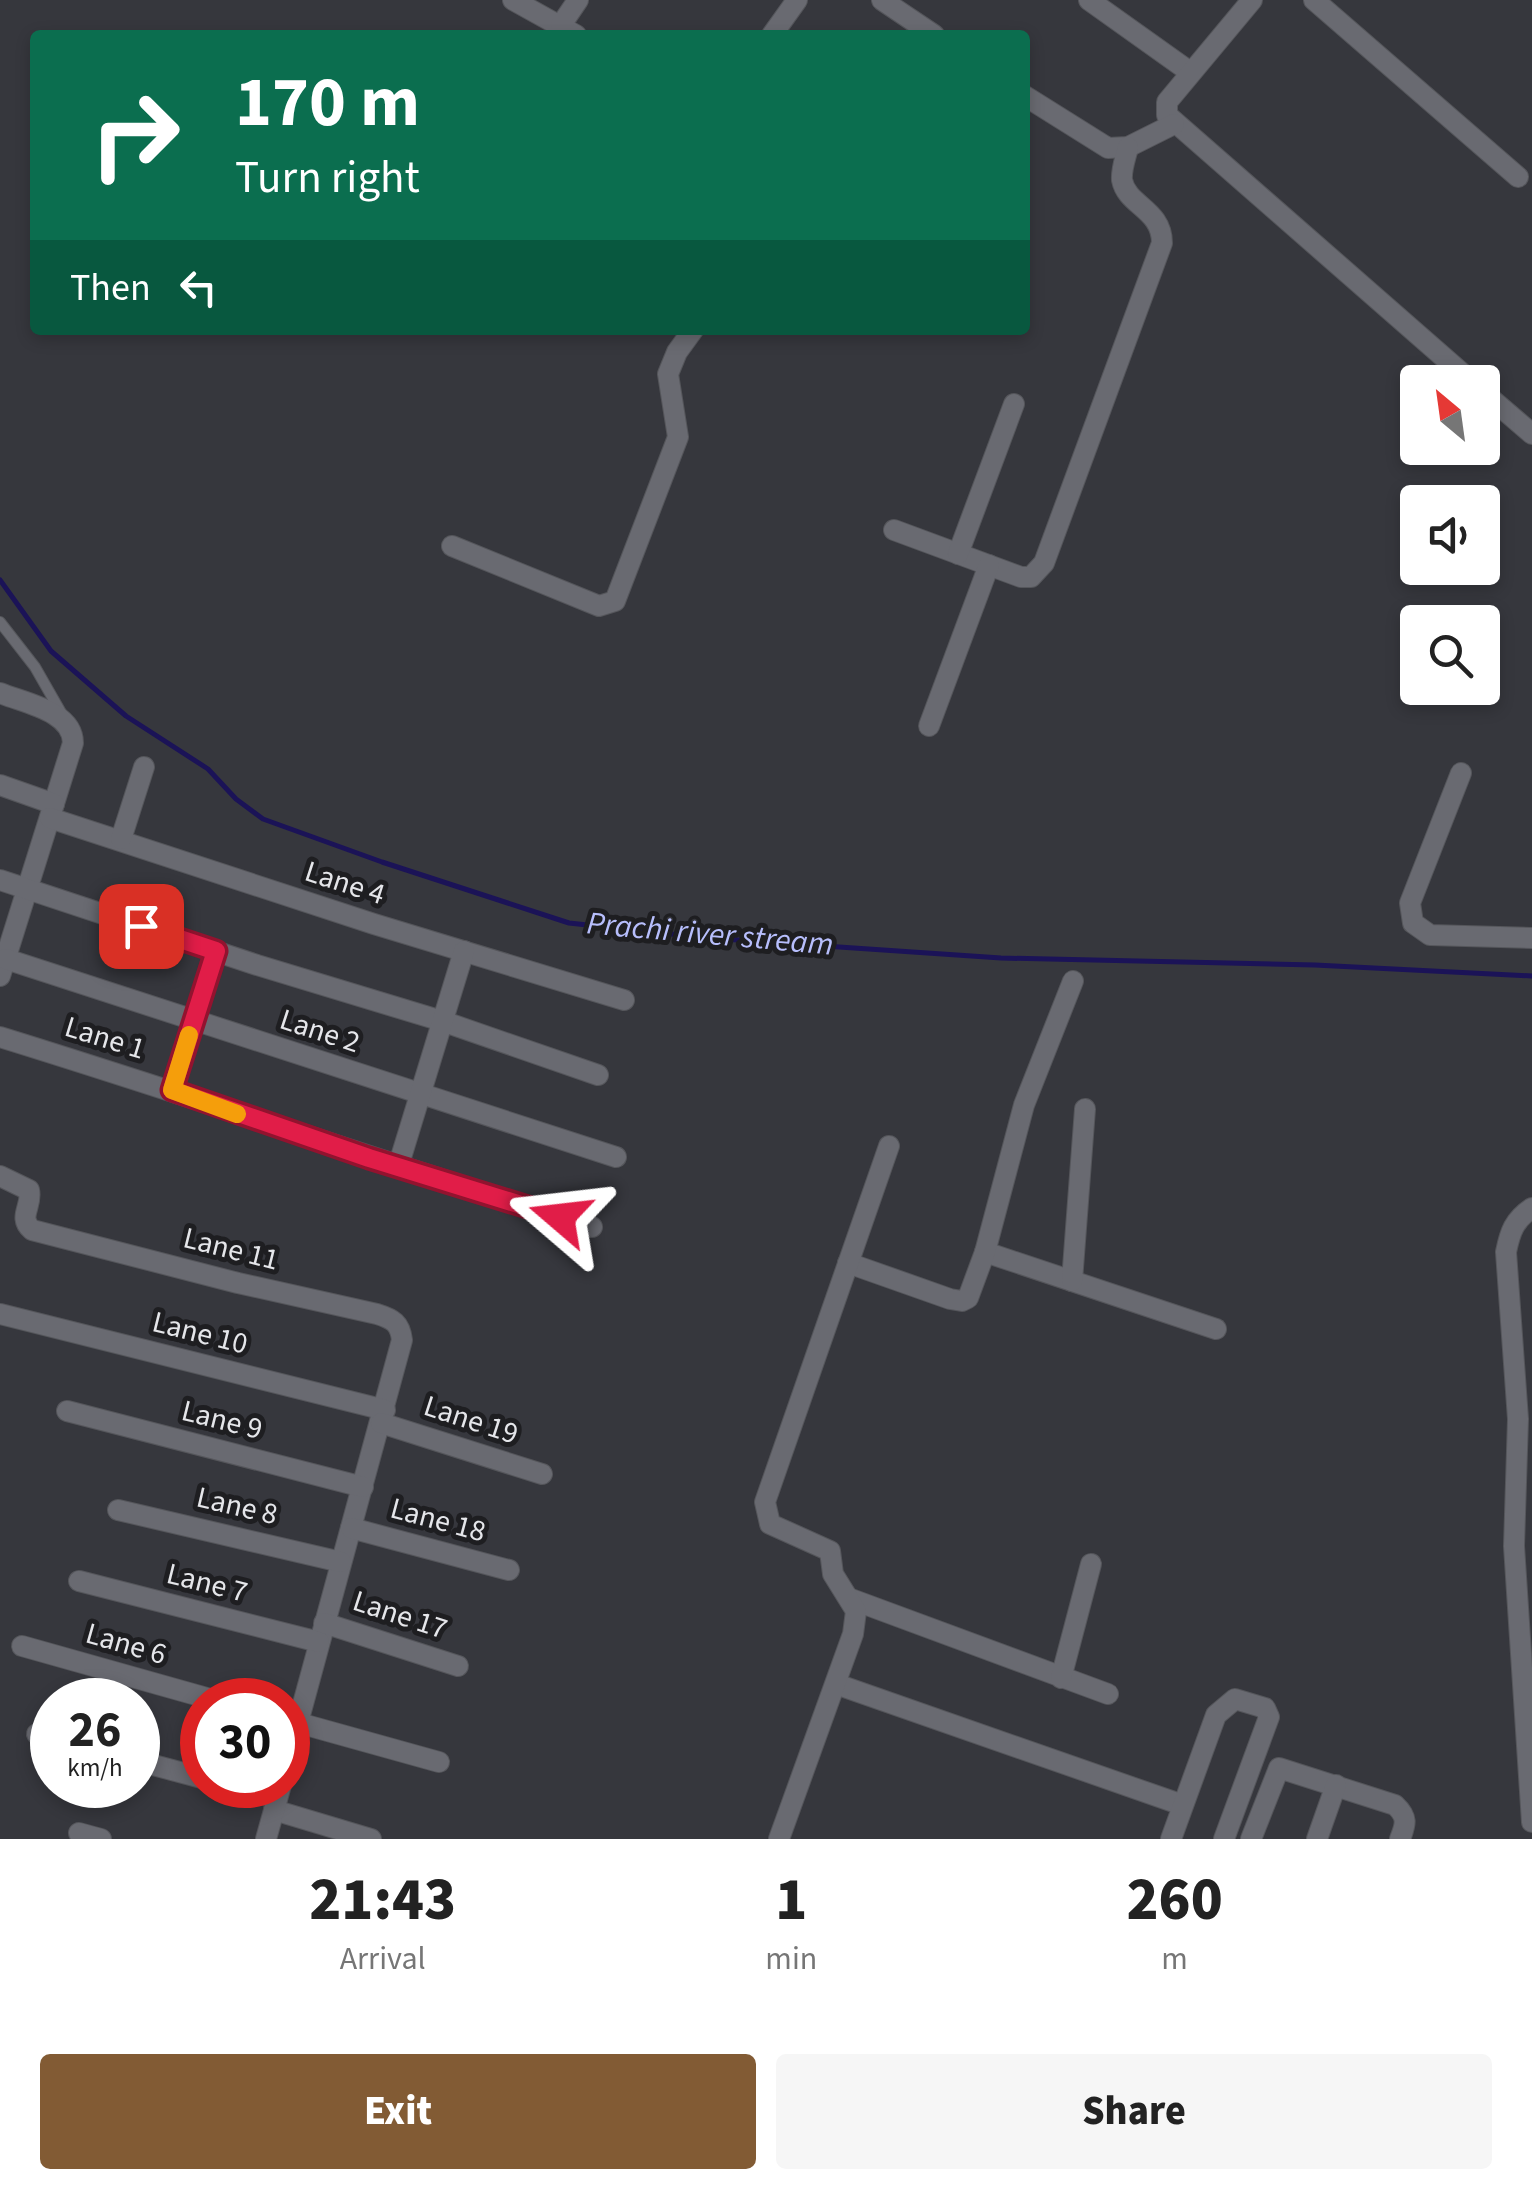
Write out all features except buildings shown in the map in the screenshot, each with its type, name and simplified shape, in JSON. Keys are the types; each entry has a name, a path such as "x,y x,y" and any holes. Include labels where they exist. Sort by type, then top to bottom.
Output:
{"street":[{"path":"514,0 568,30 578,0"},
{"path":"776,30 798,0"},
{"path":"882,0 904,27"},
{"path":"1090,0 1190,72"},
{"path":"1314,0 1518,177"},
{"path":"1246,3 1167,102 1166,115 1452,365"},
{"path":"1030,99 1094,142 1119,150 1174,124"},
{"path":"894,530 1021,577 1031,577 1044,563 1162,243 1162,232 1149,211 1126,190 1122,181 1128,146"},
{"path":"452,546 599,606 615,601 678,437 668,374 689,335"},
{"path":"958,554 1014,404"},
{"path":"1500,406 1532,434"},
{"path":"929,726 988,565"},
{"path":"0,692 66,721 73,734 3,967"},
{"path":"121,839 144,767"},
{"path":"1462,773 1410,903 1413,923 1430,935 1532,938"},
{"name":"Lane 4","path":"0,786 121,839 220,874 624,1000"},
{"path":"0,880 598,1075"},
{"path":"172,1090 216,951"},
{"path":"398,1168 464,951"},
{"name":"Lane 2","path":"3,967 194,1021 616,1158"},
{"path":"848,1264 962,1301 974,1290 1024,1105 1073,981"},
{"name":"Lane 1","path":"0,1038 592,1227"},
{"path":"1072,1281 1085,1108"},
{"path":"779,1839 853,1634 856,1611 834,1574 830,1551 770,1524 765,1514 766,1502 888,1146"},
{"name":"Lane 11","path":"0,1176 29,1190 24,1216 32,1230 392,1318 400,1328 402,1340 383,1417"},
{"path":"1532,1208 1518,1218 1506,1252 1518,1419 1514,1546 1526,1644 1532,1822"},
{"path":"986,1252 1216,1329"},
{"name":"Lane 10","path":"0,1314 383,1417"},
{"name":"Lane 9","path":"66,1412 363,1487"},
{"path":"307,1678 383,1417"},
{"name":"Lane 19","path":"383,1417 542,1474"},
{"name":"Lane 8","path":"118,1510 341,1562"},
{"name":"Lane 18","path":"351,1528 509,1570"},
{"path":"1061,1678 1091,1564"},
{"name":"Lane 7","path":"80,1582 322,1632"},
{"path":"851,1600 1108,1694"},
{"name":"Lane 17","path":"322,1632 458,1666"},
{"name":"Lane 6","path":"22,1646 180,1690"},
{"path":"836,1684 1174,1802"},
{"path":"1171,1839 1216,1715 1235,1700 1266,1708 1270,1717 1224,1839"},
{"path":"310,1727 438,1762"},
{"path":"1254,1759 1395,1804 1404,1813 1406,1823 1400,1839"},
{"path":"1251,1839 1279,1768"},
{"path":"1317,1839 1336,1784"},
{"path":"266,1839 274,1808"},
{"path":"300,1808 372,1839"},
{"path":"79,1833 101,1839"}],"lane":[{"path":"0,622 35,667 66,721"}],"waterway":[{"name":"Prachi river stream","path":"0,580 51,651 126,716 208,769 236,799 263,819 569,923 708,938 1001,958 1315,965 1532,976"}],"slow traffic":[{"path":"189,1035 172,1090 237,1114"}],"route":[{"path":"141,926 216,951 172,1090 369,1158 560,1217"}]}
